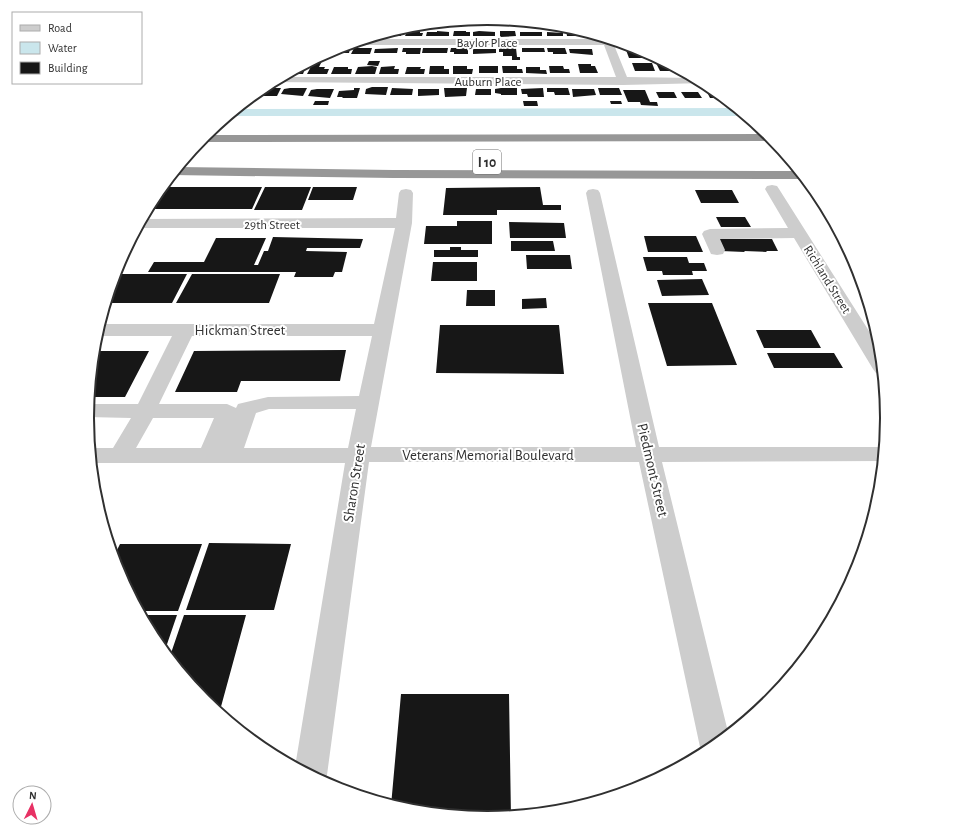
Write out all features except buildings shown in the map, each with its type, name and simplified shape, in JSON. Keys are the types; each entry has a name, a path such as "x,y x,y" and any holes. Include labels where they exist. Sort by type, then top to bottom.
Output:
{"highway":[{"name":"I 10","path":"210,139 764,138"},
{"name":"I 10","path":"189,163 611,161"},
{"path":"182,171 393,174 797,175"}],"street":[{"name":"Baylor Place","path":"374,42 596,40"},
{"path":"609,44 623,82"},
{"name":"Auburn Place","path":"287,80 689,81"},
{"name":"Richland Street","path":"772,189 876,358"},
{"name":"Sharon Street","path":"310,769 358,455 404,223 406,193"},
{"name":"Piedmont Street","path":"593,193 649,455 714,740"},
{"name":"29th Street","path":"146,224 404,223"},
{"path":"717,250 710,234 800,233"},
{"name":"Hickman Street","path":"104,330 383,330"},
{"path":"121,454 145,412 185,330"},
{"path":"220,456 246,410 268,403 368,402"},
{"path":"94,411 227,411 220,456"},
{"name":"Veterans Memorial Boulevard","path":"96,455 220,456 879,454"}],"water":[{"path":"729,108 739,116 236,116 244,109"}]}
